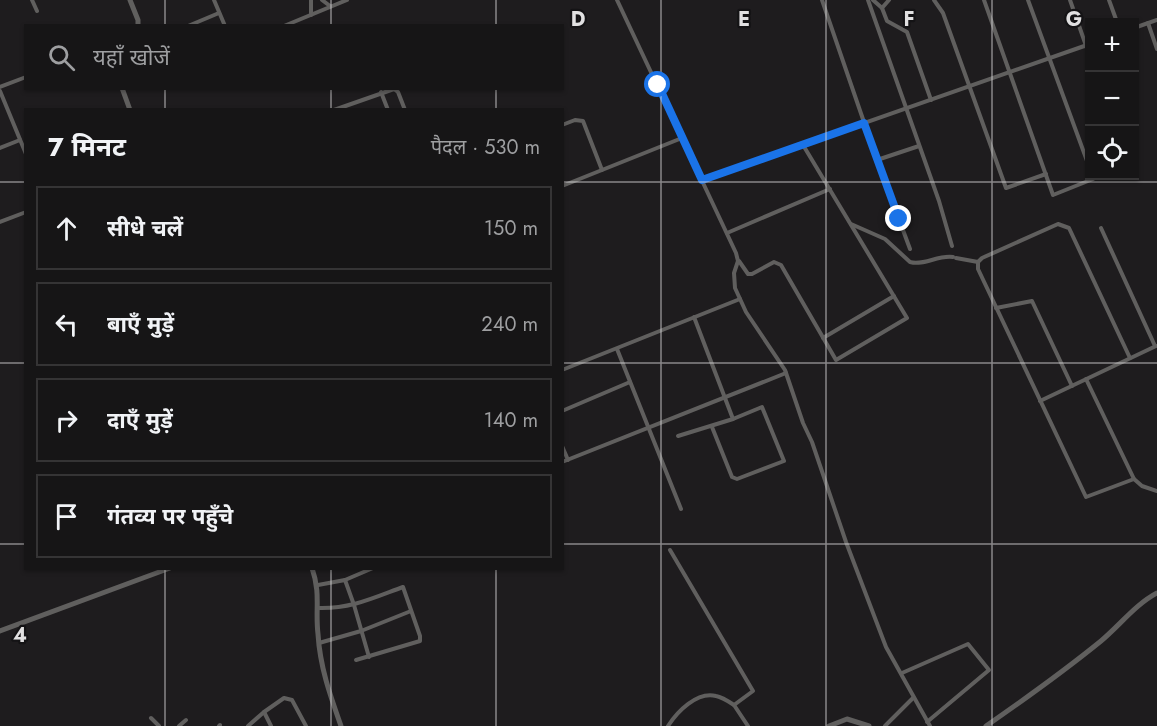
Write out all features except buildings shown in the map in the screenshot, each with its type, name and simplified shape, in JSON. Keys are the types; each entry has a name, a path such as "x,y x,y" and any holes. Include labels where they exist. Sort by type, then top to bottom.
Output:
{"street":[{"path":"32,0 37,10"},
{"path":"130,0 138,24"},
{"path":"214,0 224,24"},
{"path":"311,0 311,15"},
{"path":"322,0 331,7"},
{"path":"289,24 347,0"},
{"path":"617,0 738,261 748,274 774,262 782,265 836,360 907,318 803,145"},
{"path":"822,0 910,249"},
{"path":"868,0 939,201 952,246"},
{"path":"873,0 882,8 887,21 907,32 931,99"},
{"path":"882,8 888,0"},
{"path":"934,0 943,13 1006,188 1046,174"},
{"path":"984,0 1053,195 1090,180"},
{"path":"1028,0 1085,153"},
{"path":"1070,0 1085,39"},
{"path":"1109,0 1116,18"},
{"path":"193,24 219,14"},
{"path":"1139,26 1157,20"},
{"path":"1148,23 1157,50"},
{"path":"702,180 1085,45"},
{"path":"24,78 0,89 24,149"},
{"path":"123,90 129,108"},
{"path":"347,107 388,90"},
{"path":"394,90 398,92 404,108"},
{"path":"381,92 387,108"},
{"path":"564,124 575,120 583,121 602,170"},
{"path":"564,185 682,138"},
{"path":"0,148 20,140"},
{"path":"877,160 919,146"},
{"path":"727,233 830,189"},
{"path":"0,222 24,213"},
{"path":"851,224 885,239 910,262 942,256 978,262"},
{"path":"1130,358 1069,228 1058,224 982,258 978,262 978,269 1086,497 1134,479"},
{"path":"1040,401 1156,346 1101,228"},
{"path":"738,261 733,280 740,299 786,373 886,647 928,724 989,670 968,644 902,673"},
{"path":"823,338 894,296"},
{"path":"564,369 740,299"},
{"path":"996,308 1032,301 1072,386"},
{"path":"694,317 733,419"},
{"path":"616,349 681,509"},
{"path":"565,461 786,373"},
{"path":"1086,379 1134,479 1142,486 1157,491"},
{"path":"564,410 630,382"},
{"path":"678,436 712,427 762,407 784,461 737,479 732,477 712,427"},
{"path":"670,550 753,691 734,705"},
{"path":"0,631 165,570"},
{"path":"313,570 318,585 318,643 321,666 339,725"},
{"path":"318,585 345,580 368,570"},
{"path":"345,580 369,657"},
{"path":"318,608 339,609 403,587 420,641 356,660"},
{"path":"986,726 1067,668 1117,628 1147,598 1157,593"},
{"path":"318,643 362,631 411,611"},
{"path":"668,726 680,711 703,696 716,696 734,705 748,726"},
{"path":"248,726 264,711 284,698 292,700 306,726"},
{"path":"885,726 913,698"},
{"path":"264,711 271,726"},
{"path":"151,718 159,726"},
{"path":"829,726 848,719 869,726"},
{"path":"179,726 186,720"}],"route":[{"path":"658,85 702,180 864,123 899,219"}]}
